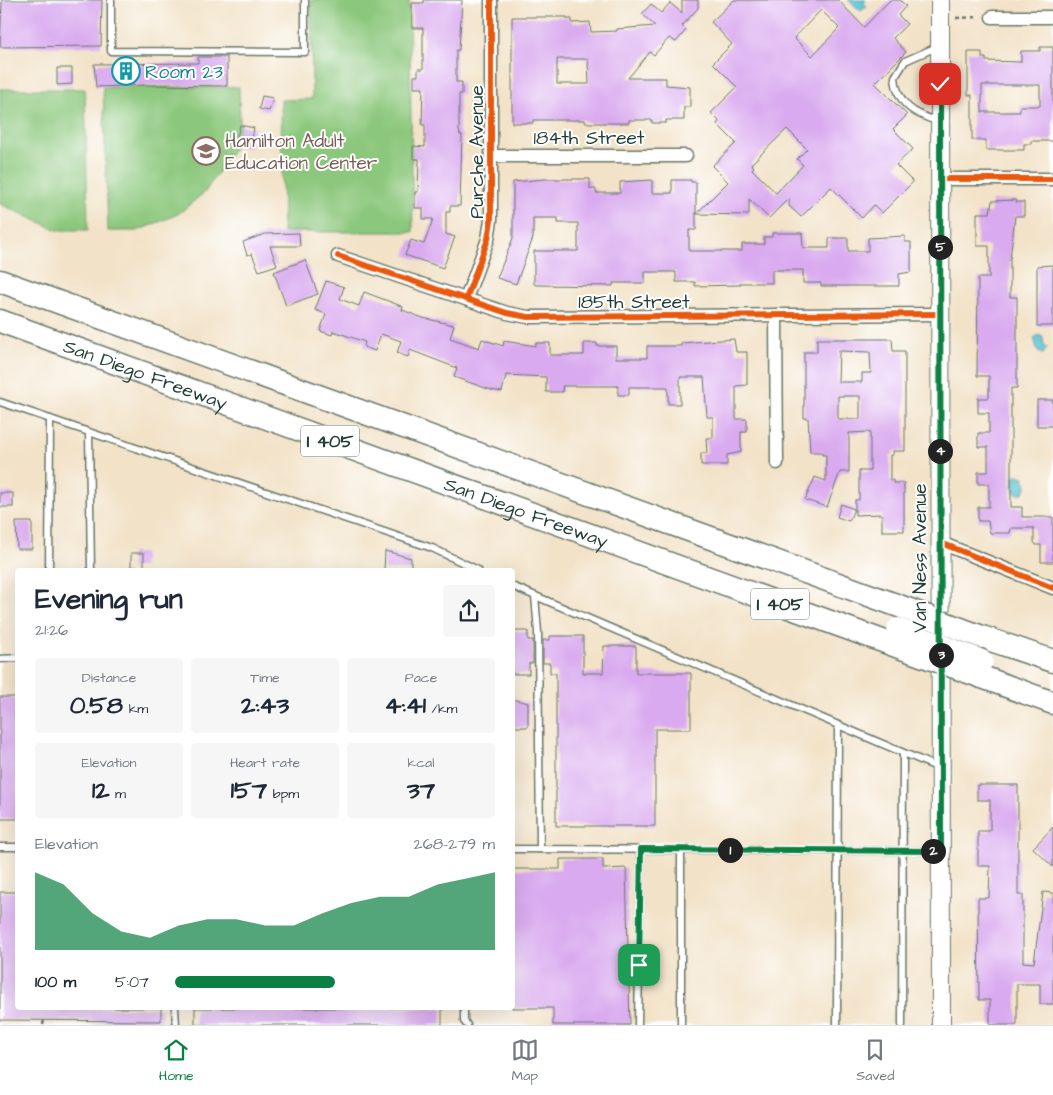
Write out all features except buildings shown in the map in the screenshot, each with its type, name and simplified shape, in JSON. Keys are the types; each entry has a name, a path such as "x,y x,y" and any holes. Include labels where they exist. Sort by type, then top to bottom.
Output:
{"highway":[{"path":"0,269 47,298"},
{"name":"San Diego Freeway","path":"0,281 982,657 1053,702"},
{"path":"0,296 899,626"},
{"name":"San Diego Freeway","path":"0,322 661,561 899,626 982,657 1013,648 1053,661"},
{"path":"982,657 1053,686"}],"main road":[{"name":"Van Ness Avenue","path":"940,0 941,1025"}],"street":[{"name":"Purche Avenue","path":"466,299 488,239 491,220 491,0"},
{"path":"992,16 1053,17"},
{"name":"184th Street","path":"491,156 686,156"},
{"path":"940,179 1053,179"},
{"name":"185th Street","path":"338,256 507,313 528,316 940,314"},
{"path":"776,315 777,463"},
{"path":"941,543 1053,588"}],"lane":[{"path":"111,0 111,51 305,52 305,0"},
{"path":"940,46 905,61 895,77 897,92 909,108 916,114 940,122"},
{"path":"0,402 432,548 474,568"},
{"path":"49,568 50,419"},
{"path":"89,432 91,568"},
{"path":"515,587 941,769"},
{"path":"535,596 538,632 540,849"},
{"path":"0,659 15,658"},
{"path":"837,1025 838,725"},
{"path":"902,752 902,1025"},
{"path":"0,846 15,847"},
{"path":"515,849 941,851"},
{"path":"638,1025 641,849"},
{"path":"681,850 681,1025"},
{"path":"175,1010 176,1025"},
{"path":"464,1010 464,1021 467,1025"}],"path":[{"path":"940,18 992,16"},
{"path":"43,1025 44,1020"}],"green space":[{"path":"311,0 409,0 413,232 283,232 281,100 312,99"},
{"path":"103,87 239,87 240,125 235,146 205,192 178,214 137,231 108,231"},
{"path":"0,89 85,89 88,230 57,230 0,204"}],"water":[{"path":"848,0 866,0 864,3 867,6 861,11"},
{"path":"1038,335 1043,337 1044,346 1047,347 1043,354 1038,352 1034,338"},
{"path":"1017,475 1024,477 1027,485 1024,492 1019,494 1014,492 1014,477"}],"cycle path":[{"path":"466,299 488,239 491,220 491,0"},
{"path":"940,179 1053,179"},
{"path":"338,256 507,313 528,317 940,314"},
{"path":"941,543 1053,588"}],"place":[{"name":"Room 23","path":"126,71"},
{"name":"Hamilton Adult Education Center","path":"206,151"}],"route":[{"path":"639,965 641,849 941,851 940,84"}]}
